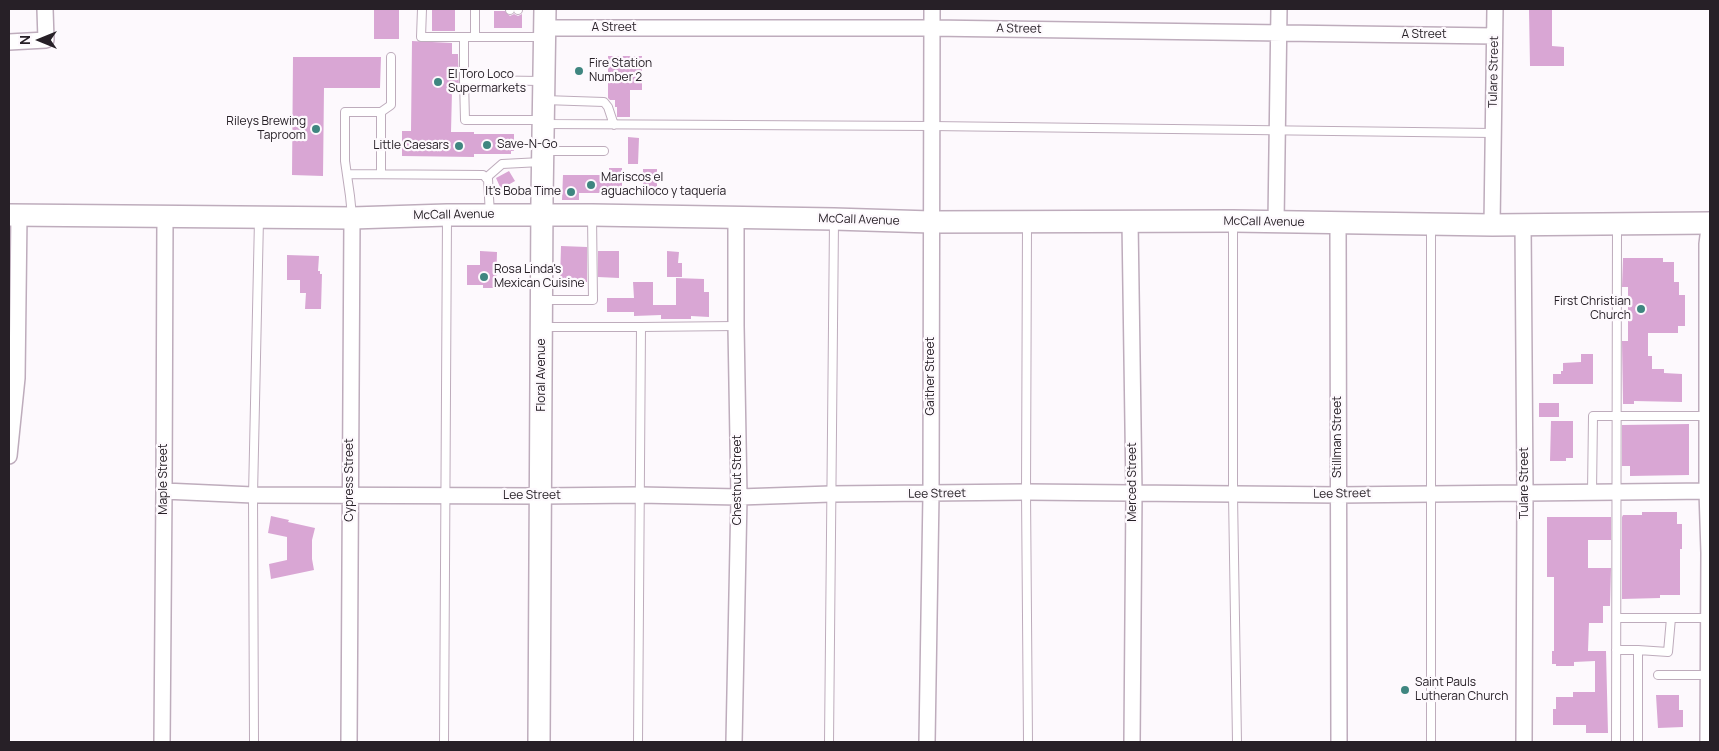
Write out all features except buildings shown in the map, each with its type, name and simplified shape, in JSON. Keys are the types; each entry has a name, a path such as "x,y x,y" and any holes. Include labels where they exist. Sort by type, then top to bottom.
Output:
{"main road":[{"name":"Floral Avenue","path":"539,742 545,24"},
{"name":"McCall Avenue","path":"14,215 352,218 447,215 592,215 930,222 1233,221 1492,224 1710,222"}],"street":[{"path":"9,42 46,40 46,9"},
{"name":"Gaither Street","path":"927,742 931,494 930,222 932,9"},
{"path":"1276,222 1279,9"},
{"name":"Tulare Street","path":"1492,224 1495,9"},
{"name":"A Street","path":"545,24 1494,36"},
{"path":"9,456 17,378 14,215"},
{"name":"Maple Street","path":"162,742 165,216"},
{"name":"Chestnut Street","path":"734,742 739,497 736,217"},
{"name":"Cypress Street","path":"349,742 352,218"},
{"name":"Merced Street","path":"1130,221 1134,493 1132,742"},
{"name":"Stillman Street","path":"1338,222 1339,742"},
{"path":"1708,742 1709,491 1706,244 1710,222"},
{"name":"Tulare Street","path":"1523,224 1524,742"},
{"name":"Lee Street","path":"164,491 252,494 739,497 1026,492 1233,495 1709,491"}],"lane":[{"path":"422,9 421,37 475,37 514,33 545,24"},
{"path":"475,9 475,37"},
{"path":"464,37 465,120 544,106 604,102 608,107 614,125"},
{"path":"352,218 345,161 345,112 382,112 392,105 392,57"},
{"path":"464,80 544,106 614,125 931,126 1493,133"},
{"path":"382,112 382,174"},
{"path":"486,178 502,164 543,157 604,151"},
{"path":"347,174 483,175 488,179 490,215"},
{"path":"444,742 447,215"},
{"path":"542,300 594,300 592,215"},
{"path":"254,742 252,494 259,217"},
{"path":"829,742 834,219"},
{"path":"1027,221 1026,492 1028,742"},
{"path":"1233,221 1233,495 1237,742"},
{"path":"1431,223 1431,742"},
{"path":"1616,742 1617,223"},
{"path":"542,327 736,326"},
{"path":"638,742 641,327"},
{"path":"1592,492 1593,416 1708,410"},
{"path":"1617,618 1707,618"},
{"path":"1616,650 1668,652 1671,618"},
{"path":"1638,650 1638,742"},
{"path":"1658,675 1709,675"}],"place":[{"name":"Fire Station Number 2","path":"579,71"},
{"name":"El Toro Loco Supermarkets","path":"438,82"},
{"name":"Rileys Brewing Taproom","path":"316,129"},
{"name":"Save-N-Go","path":"487,145"},
{"name":"Little Caesars","path":"459,146"},
{"name":"Mariscos el aguachiloco y taquería","path":"591,185"},
{"name":"It's Boba Time","path":"571,192"},
{"name":"Rosa Linda's Mexican Cuisine","path":"484,277"},
{"name":"First Christian Church","path":"1641,309"},
{"name":"Saint Pauls Lutheran Church","path":"1405,690"}]}
